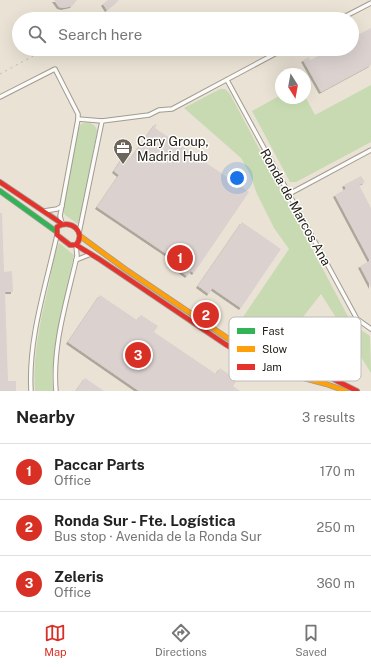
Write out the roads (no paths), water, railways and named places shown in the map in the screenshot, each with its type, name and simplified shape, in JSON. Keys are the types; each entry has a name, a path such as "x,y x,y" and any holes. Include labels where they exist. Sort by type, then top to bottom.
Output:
{"main road":[{"path":"0,182 62,223 70,224 90,244 229,339"},
{"path":"0,191 50,226 70,245 76,246 91,254 229,346"},
{"path":"57,234 57,227 62,223"},
{"path":"76,246 79,243 80,234"},
{"path":"314,381 346,391"},
{"path":"335,381 357,391"}],"street":[{"path":"354,12 371,3"},
{"path":"78,119 102,121 150,115 159,110 172,109 271,56"},
{"path":"0,97 55,69 78,114 60,216 62,223"},
{"name":"Ronda de Marcos Ana","path":"227,80 356,317"},
{"path":"80,234 102,121"},
{"path":"289,194 371,150"},
{"path":"44,212 62,206"},
{"path":"31,391 31,357 57,234"},
{"path":"56,391 54,377 56,356 76,260 76,246"},
{"path":"76,260 91,254"},
{"name":"Ronda de Marcos Ana","path":"361,322 371,329"}],"railway":[{"path":"0,74 33,56"}],"place":[{"name":"Cary Group, Madrid Hub","path":"123,165"},
{"name":"Paccar Parts","path":"180,258"},
{"name":"Ronda Sur - Fte. Logística","path":"206,315"},
{"name":"Zeleris","path":"138,355"}]}
